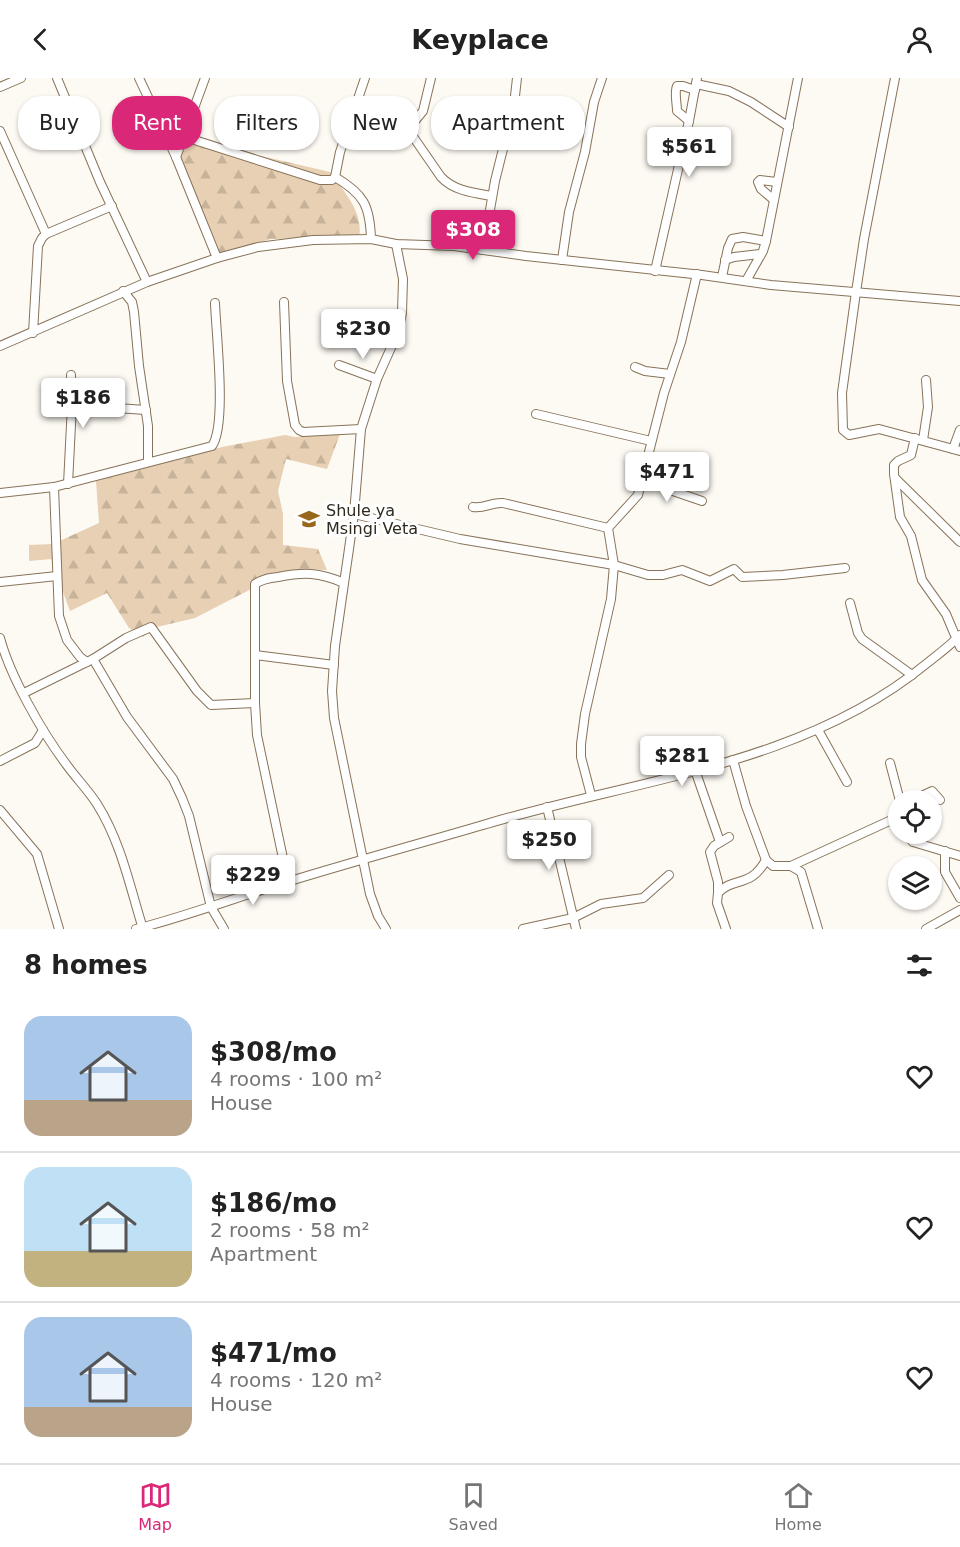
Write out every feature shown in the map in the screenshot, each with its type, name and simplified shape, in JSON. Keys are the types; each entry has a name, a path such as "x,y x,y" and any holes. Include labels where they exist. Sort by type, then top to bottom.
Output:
{"street":[{"path":"0,87 21,78"},
{"path":"57,78 100,182 147,282"},
{"path":"139,78 176,157 217,258"},
{"path":"200,96 206,78"},
{"path":"202,142 320,180 332,180 335,177 340,152 366,78"},
{"path":"419,116 423,111 431,78"},
{"path":"515,96 517,78"},
{"path":"562,260 569,212 585,152 594,102 602,78"},
{"path":"746,281 766,241 798,78"},
{"path":"895,78 856,292 842,393 843,430 849,435 879,429 956,450 960,430"},
{"path":"655,271 696,84"},
{"path":"689,122 676,111 678,101 675,91 680,85 696,84 729,91 751,102 789,127"},
{"path":"0,131 46,234"},
{"path":"419,143 447,184 460,190 492,196"},
{"path":"176,157 179,150"},
{"path":"483,250 502,150"},
{"path":"335,177 353,189 365,204 371,222 371,239"},
{"path":"774,200 761,189 758,182 760,180 777,182"},
{"path":"33,333 38,246 42,238 46,234 112,206"},
{"path":"722,277 730,242 734,238 748,237 766,241"},
{"path":"0,346 147,282 217,258 291,241 371,239 396,244 454,246 722,277 771,285 960,301"},
{"path":"386,929 378,916 370,894 334,718 332,691 335,646 354,514 361,429 377,379 396,338 402,313 403,279 396,244"},
{"path":"726,260 760,254"},
{"path":"608,528 638,495 651,441 681,342 697,274"},
{"path":"123,291 130,298 133,307 148,426 148,462"},
{"path":"284,302 287,381 295,425 303,432 361,429"},
{"path":"0,493 68,484 206,448 214,443 220,397 215,303"},
{"path":"339,365 377,379"},
{"path":"635,367 645,371 670,374"},
{"path":"68,484 72,405 71,375"},
{"path":"0,638 9,664 43,730 86,788 108,825 120,852 141,928 288,882 547,807 733,760 818,730 878,699 958,640 946,614 922,580 911,536 900,518 895,478 896,462 911,455 919,439 928,407 926,380"},
{"path":"116,408 146,410"},
{"path":"536,414 651,441"},
{"path":"644,477 667,489 702,501"},
{"path":"895,478 960,542"},
{"path":"54,487 59,616 62,628 73,649 90,661 127,717 173,779 189,816 210,907 224,929"},
{"path":"473,507 483,508 503,503 608,528"},
{"path":"354,514 460,539 614,565 638,573 658,576 682,570 710,581 734,569 742,578 845,568"},
{"path":"591,795 581,757 581,744 585,714 611,599 614,565 608,528"},
{"path":"288,882 261,753 255,703 255,584 261,580 300,573 325,576 344,583"},
{"path":"0,582 57,576"},
{"path":"850,603 858,633 862,639 912,675"},
{"path":"24,693 90,661 126,638 151,627 197,691 211,705 255,703"},
{"path":"255,655 334,665"},
{"path":"0,761 35,743 43,730"},
{"path":"818,730 848,782"},
{"path":"35,743 54,747"},
{"path":"733,760 746,806 766,860 773,866 797,868 804,876 818,929"},
{"path":"891,763 897,790"},
{"path":"695,770 720,842"},
{"path":"547,807 576,929"},
{"path":"0,810 37,854 59,929"},
{"path":"791,867 888,823"},
{"path":"726,929 717,903 718,882 710,852 729,837"},
{"path":"919,844 960,856"},
{"path":"945,852 945,872 960,898"},
{"path":"718,893 750,879 766,860"},
{"path":"523,929 573,918 601,904 643,898 669,875"},
{"path":"926,929 960,910"}],"green space":[{"path":"202,142 214,145 214,150 236,150 330,172 352,203 359,220 359,238 271,239 214,255 168,150 202,150"},
{"path":"340,434 327,469 286,459 278,491 283,514 283,545 318,549 327,570 306,569 257,586 195,618 157,627 143,637 129,628 107,593 70,611 51,559 29,561 29,545 53,544 99,523 96,481 222,447 285,435 295,437"}],"place":[{"name":"Shule ya Msingi Veta","path":"309,519"}]}
